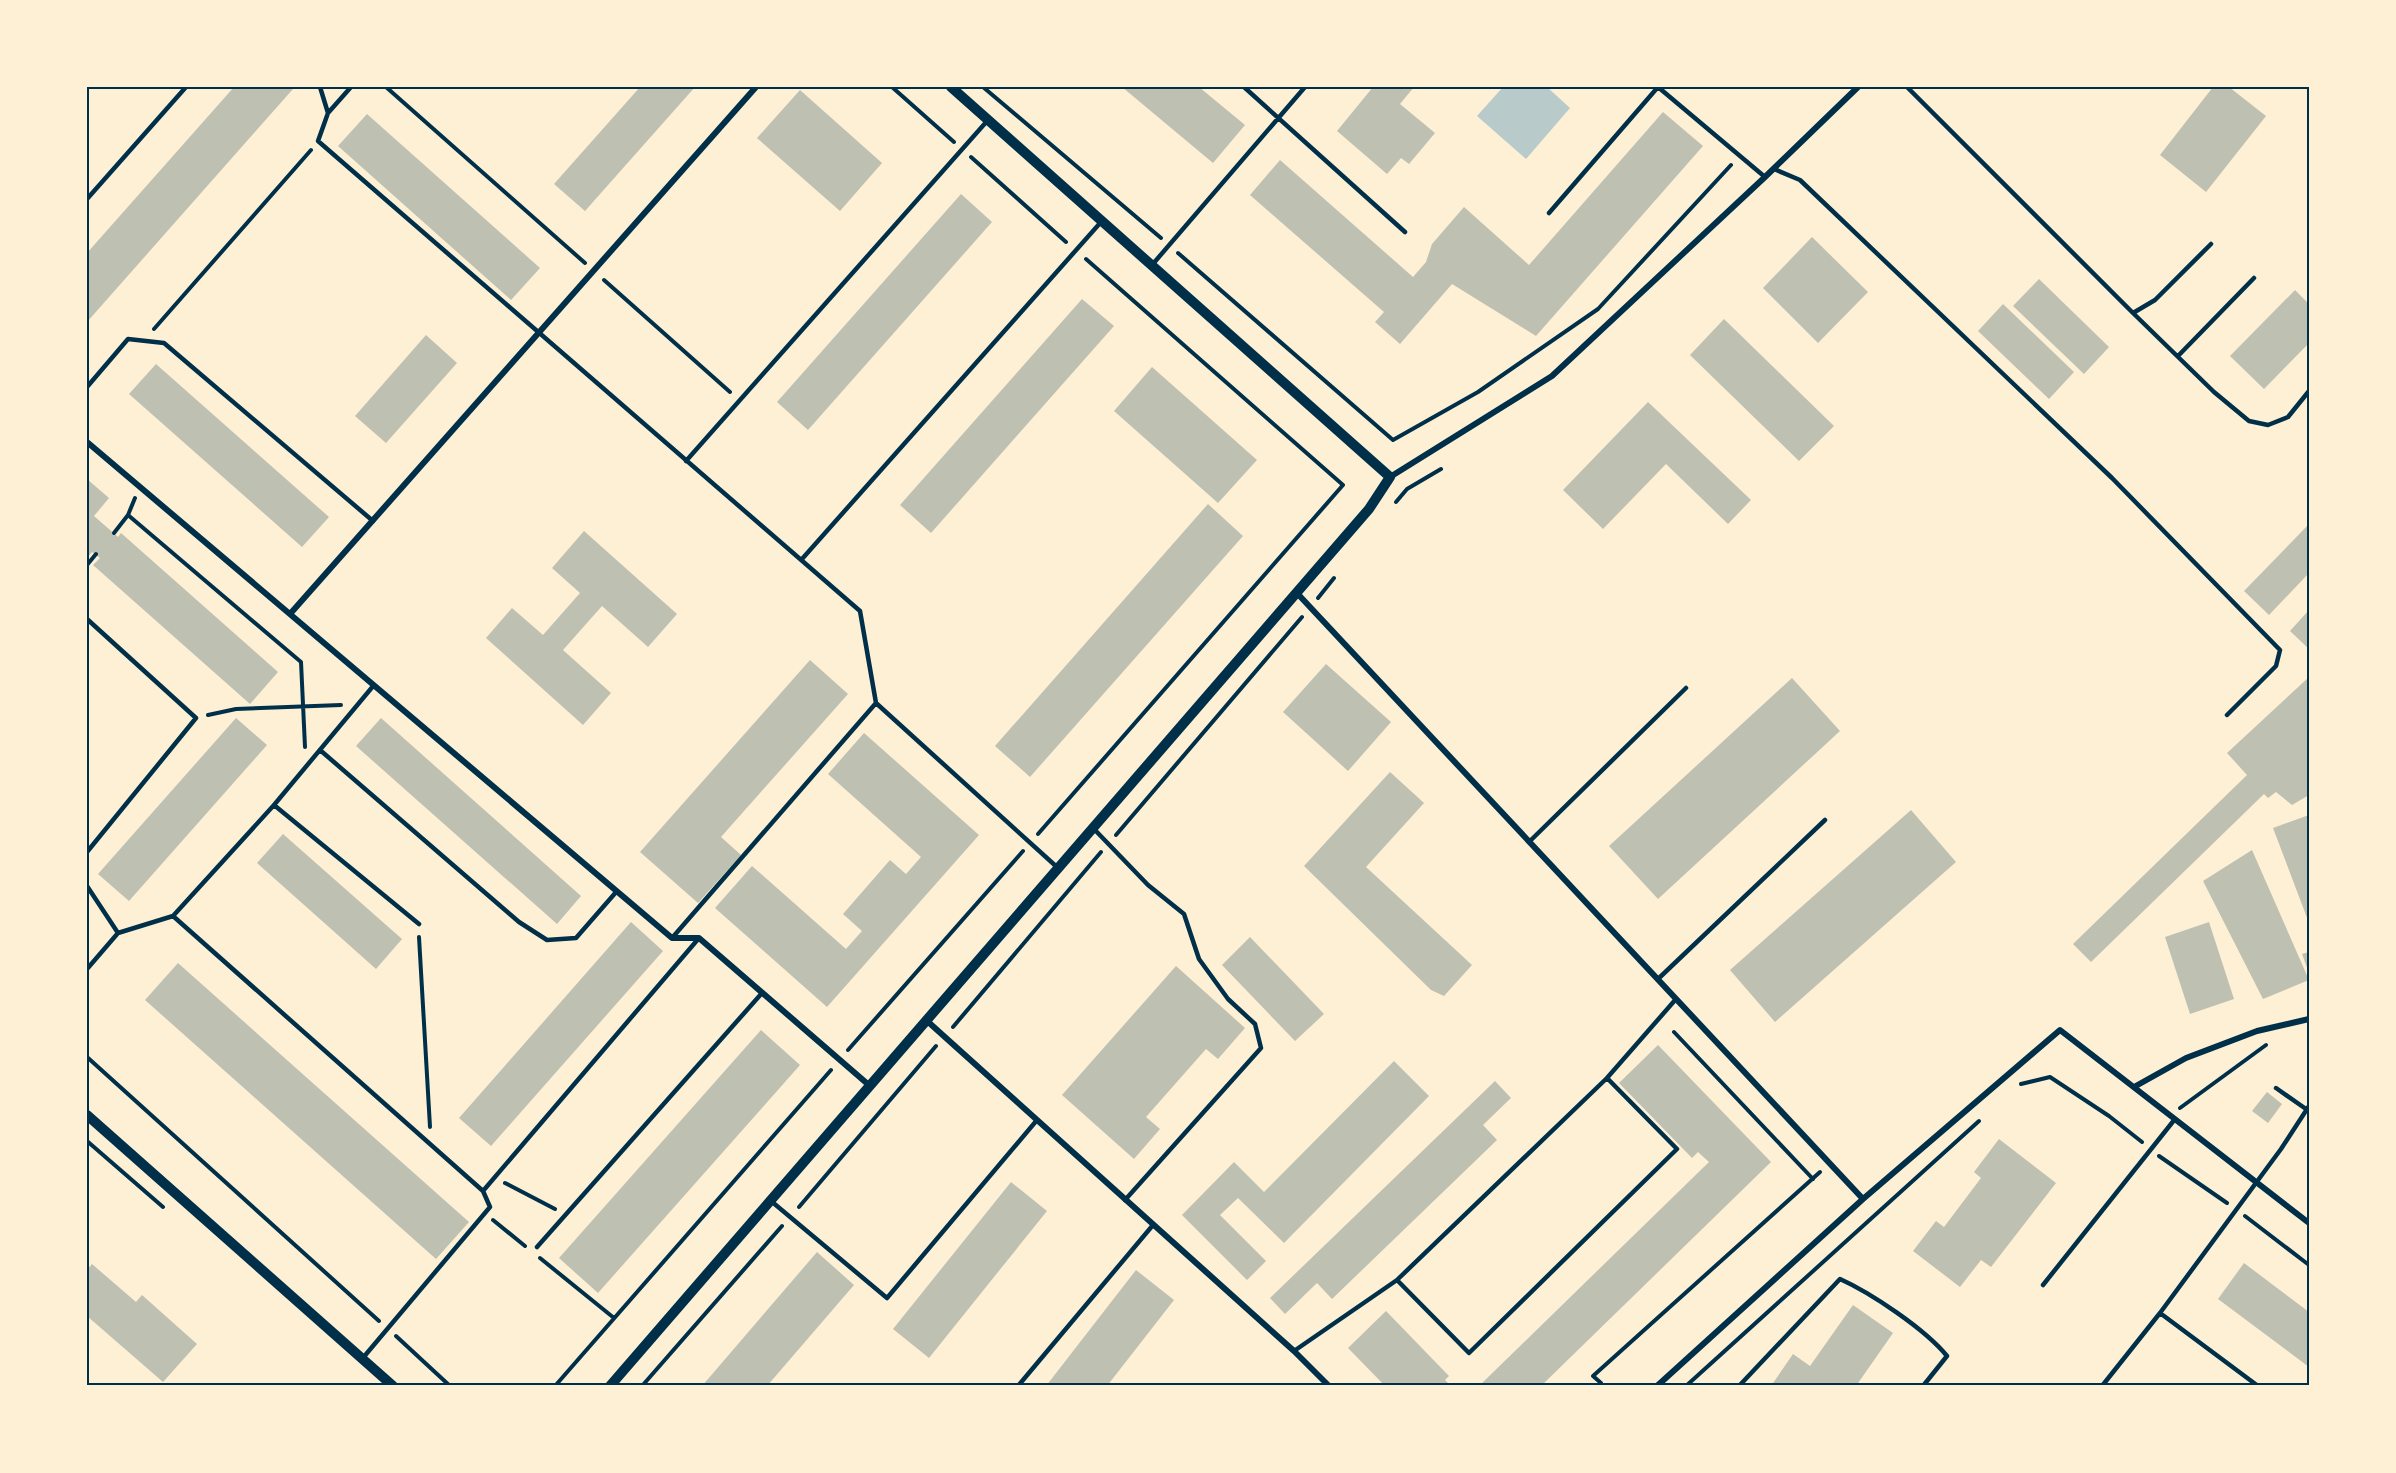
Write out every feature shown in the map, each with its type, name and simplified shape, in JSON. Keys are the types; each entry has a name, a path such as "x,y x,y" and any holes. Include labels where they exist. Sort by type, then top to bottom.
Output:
{"street":[{"path":"290,614 756,87"},
{"path":"951,87 1390,477"},
{"path":"610,1386 1369,509 1390,477 1552,376 1774,169 1858,87"},
{"path":"87,442 672,938 699,938 870,1086"},
{"path":"1295,592 1863,1199"},
{"path":"2134,1087 2186,1058 2257,1031 2309,1019"},
{"path":"926,1020 1294,1351 1329,1386"},
{"path":"1657,1386 1863,1199 2060,1030 2309,1222"},
{"path":"87,1114 393,1386"}],"lane":[{"path":"87,199 186,87"},
{"path":"320,87 328,113"},
{"path":"351,87 328,113 318,141 538,334 860,610 876,703 1058,868"},
{"path":"1244,87 1405,232"},
{"path":"1152,265 1305,87"},
{"path":"1549,213 1658,87 1765,177"},
{"path":"1907,87 2133,313 2214,392 2248,421 2268,425 2288,417 2309,391"},
{"path":"686,461 988,120"},
{"path":"1774,169 1800,180 2112,478 2280,650 2276,666 2227,715"},
{"path":"802,559 1102,221"},
{"path":"2133,313 2155,300 2211,243"},
{"path":"2178,356 2254,278"},
{"path":"87,387 128,339 164,343 373,521"},
{"path":"87,618 196,718 87,852"},
{"path":"87,969 118,933 173,916 274,805 374,685"},
{"path":"1529,842 1686,688"},
{"path":"672,938 876,703"},
{"path":"320,750 519,922 547,940 576,938 617,891"},
{"path":"274,805 419,924"},
{"path":"1658,980 1825,820"},
{"path":"1093,828 1148,885 1184,914 1199,959 1228,999 1255,1024 1261,1048 1125,1200"},
{"path":"87,886 118,933"},
{"path":"173,916 483,1191 490,1207 362,1359"},
{"path":"483,1191 699,938"},
{"path":"537,1247 762,993"},
{"path":"1294,1351 1397,1280 1607,1078 1676,999"},
{"path":"1397,1280 1469,1353 1677,1149 1607,1078"},
{"path":"2102,1386 2256,1182 2307,1108 2276,1088"},
{"path":"2043,1285 2151,1150 2174,1117"},
{"path":"771,1200 887,1298 1036,1120"},
{"path":"1017,1386 1153,1225"},
{"path":"1739,1386 1840,1279 1865,1290 1931,1340 1947,1356 1923,1386"},
{"path":"2160,1312 2258,1386"}],"path":[{"path":"386,87 740,400"},
{"path":"555,1386 1342,485 892,87"},
{"path":"983,87 1393,440 1478,392 1598,309 1740,156"},
{"path":"144,341 318,141"},
{"path":"1395,503 1407,489 1441,469"},
{"path":"114,533 128,515 301,662 306,767"},
{"path":"87,565 96,554"},
{"path":"642,1386 790,1217 1339,572"},
{"path":"196,718 236,709 358,704"},
{"path":"419,924 430,1144"},
{"path":"1674,1032 1813,1179"},
{"path":"2174,1117 2265,1045 2276,1042"},
{"path":"87,1057 450,1386"},
{"path":"2014,1090 2022,1083 2050,1077 2109,1116 2151,1150 2236,1209 2309,1265"},
{"path":"1686,1386 1979,1121"},
{"path":"1597,1386 1601,1383 1593,1376 1830,1164"},
{"path":"494,1177 566,1215"},
{"path":"485,1214 526,1247"},
{"path":"535,1254 614,1318"}],"shaded area":[{"path":"1503,87 1547,87 1570,108 1526,159 1477,116"}],"building":[{"path":"234,87 293,89 87,322 87,253"},
{"path":"640,87 695,87 585,211 554,184"},
{"path":"1122,87 1199,87 1245,125 1213,163"},
{"path":"1373,87 1414,87 1400,104 1435,133 1409,164 1401,158 1387,174 1337,131"},
{"path":"2213,87 2229,87 2266,116 2206,192 2160,155"},
{"path":"800,90 882,163 840,211 757,138"},
{"path":"1663,112 1703,146 1536,336 1452,284 1400,344 1375,322 1384,312 1250,195 1280,160 1413,277 1426,262 1432,244 1464,207 1529,265"},
{"path":"367,114 540,268 511,300 338,146"},
{"path":"961,194 992,222 808,430 777,402"},
{"path":"1812,237 1868,292 1818,343 1763,288"},
{"path":"2039,279 2109,347 2084,374 2013,306"},
{"path":"2295,290 2309,304 2309,343 2264,389 2230,356"},
{"path":"1082,299 1114,326 931,533 900,505"},
{"path":"2003,304 2074,372 2049,399 1978,331"},
{"path":"1724,319 1834,426 1799,461 1690,355"},
{"path":"426,335 457,363 386,443 355,416"},
{"path":"156,364 329,517 302,547 129,394"},
{"path":"1152,367 1257,460 1218,503 1114,411"},
{"path":"1648,402 1751,500 1728,524 1666,464 1603,529 1563,490"},
{"path":"87,479 109,498 94,516 118,537 121,533 278,672 250,704 93,565 100,558 92,552 87,558"},
{"path":"1208,504 1243,536 1030,777 995,746"},
{"path":"2309,524 2309,573 2269,615 2244,591"},
{"path":"584,531 677,614 648,647 602,606 563,650 611,693 583,725 486,638 512,608 543,635 580,593 552,568"},
{"path":"2309,610 2309,649 2290,631"},
{"path":"810,660 848,694 721,837 741,855 698,903 640,852"},
{"path":"1326,664 1391,722 1348,771 1283,712"},
{"path":"2309,677 2309,795 2292,805 2276,792 2268,798 2264,794 2091,962 2073,944 2247,775 2227,753"},
{"path":"1792,678 1840,731 1658,899 1609,846"},
{"path":"236,718 267,745 129,901 98,874"},
{"path":"381,718 581,896 557,924 356,746"},
{"path":"864,733 979,835 827,1007 715,908 752,866 846,949 862,931 843,914 890,860 906,874 921,857 828,774"},
{"path":"1390,772 1424,803 1366,867 1472,965 1444,996 1431,990 1304,866"},
{"path":"1911,810 1956,862 1775,1022 1730,970"},
{"path":"2309,815 2309,923 2273,828"},
{"path":"283,834 402,939 376,969 257,863"},
{"path":"2252,850 2309,980 2263,999 2203,881"},
{"path":"631,922 663,951 491,1146 459,1118"},
{"path":"2209,922 2234,999 2190,1014 2165,937"},
{"path":"1250,937 1324,1014 1295,1041 1222,965"},
{"path":"2309,952 2309,973 2302,954"},
{"path":"178,963 469,1222 436,1259 145,1000"},
{"path":"1176,966 1245,1028 1218,1059 1206,1049 1146,1117 1160,1129 1134,1159 1062,1095"},
{"path":"761,1030 800,1065 598,1293 559,1258"},
{"path":"1658,1045 1771,1162 1541,1386 1479,1386 1709,1162 1698,1152 1692,1158 1619,1083"},
{"path":"1394,1061 1429,1096 1284,1243 1238,1198 1220,1215 1266,1261 1247,1280 1182,1215 1234,1162 1264,1192"},
{"path":"1495,1081 1511,1098 1483,1125 1497,1140 1332,1299 1317,1283 1285,1314 1270,1298"},
{"path":"2267,1092 2282,1104 2268,1123 2252,1111"},
{"path":"1999,1139 2056,1183 1991,1267 1981,1260 1960,1287 1913,1251 1936,1221 1944,1227 1981,1178 1974,1172"},
{"path":"1011,1182 1047,1211 929,1358 893,1329"},
{"path":"817,1252 854,1285 767,1386 702,1386"},
{"path":"2244,1263 2309,1312 2309,1367 2218,1299"},
{"path":"92,1264 136,1302 142,1295 197,1344 163,1382 87,1316 87,1270"},
{"path":"1136,1270 1174,1300 1107,1386 1046,1386"},
{"path":"1853,1305 1893,1333 1856,1386 1771,1386 1793,1354 1810,1366"},
{"path":"1386,1311 1449,1376 1445,1380 1451,1386 1385,1386 1348,1348"}]}
